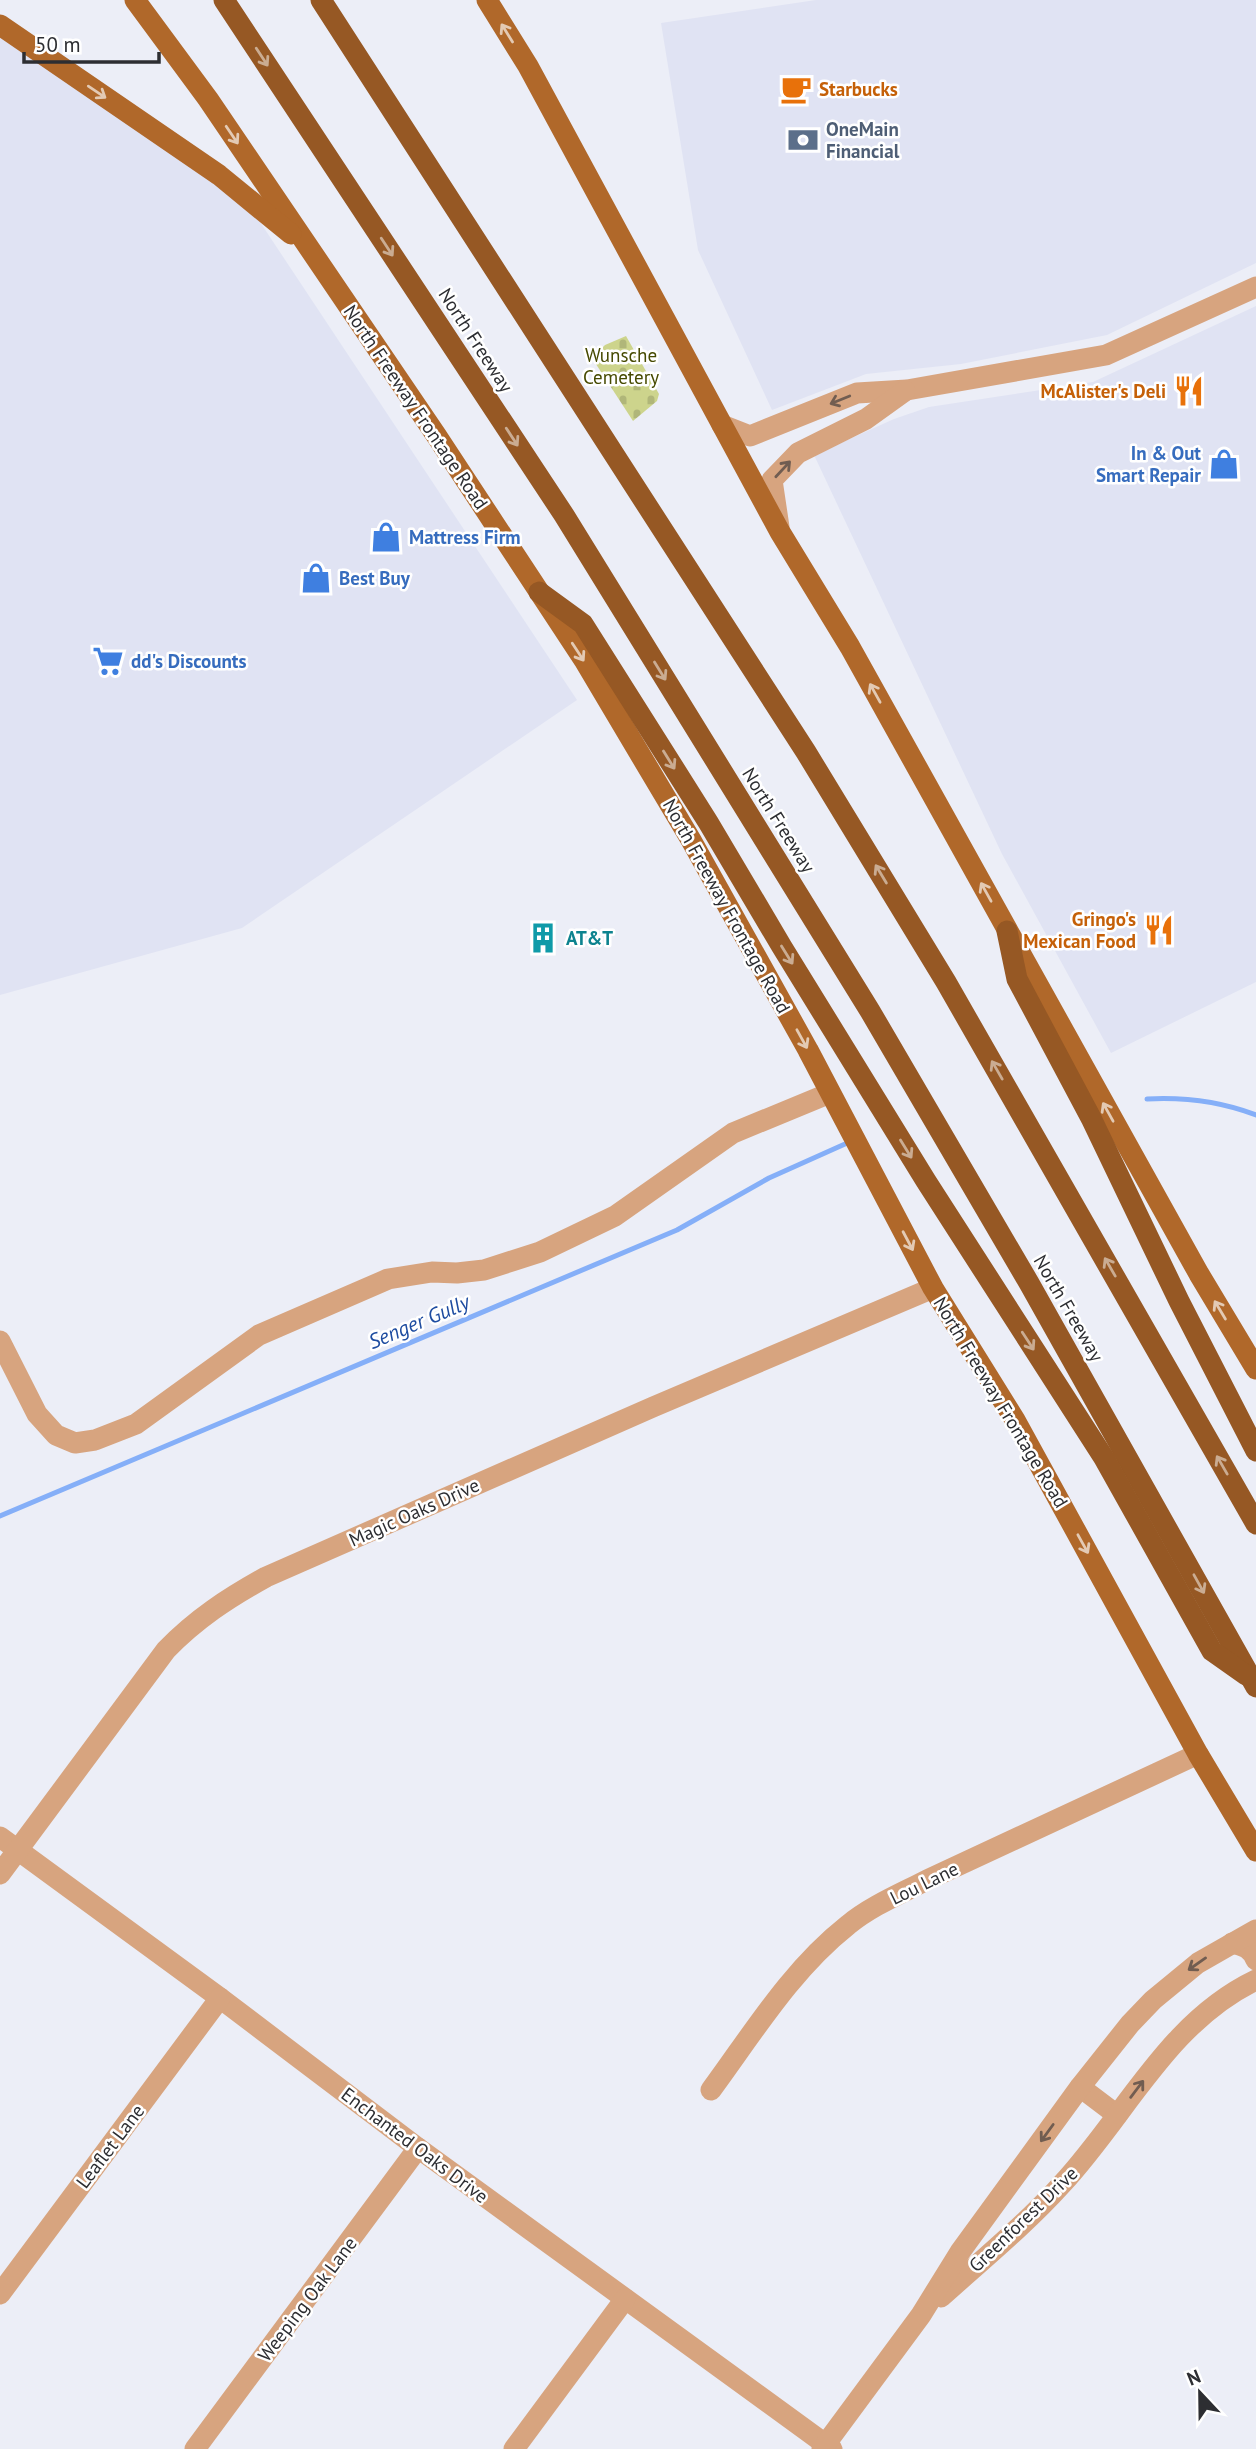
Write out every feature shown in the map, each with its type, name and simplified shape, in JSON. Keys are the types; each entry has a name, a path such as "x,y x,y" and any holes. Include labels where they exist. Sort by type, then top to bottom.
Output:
{"highway":[{"name":"North Freeway","path":"224,0 564,515 863,999 1029,1283 1254,1683"},
{"path":"321,0 806,752 946,982 1256,1524"},
{"path":"540,592 583,624 708,822 926,1181 1104,1458 1212,1651 1254,1683"},
{"path":"1007,931 1017,979 1091,1118 1179,1301 1256,1451"}],"main road":[{"name":"North Freeway Frontage Road","path":"135,0 208,99 436,435 584,660 691,840 933,1288 1015,1420 1198,1754 1256,1851"},
{"path":"487,0 528,66 780,532 850,647 1199,1274 1256,1369"},
{"path":"0,25 219,175 309,249"}],"street":[{"path":"722,425 750,436 857,393 907,390 1106,355 1256,287"},
{"path":"780,532 772,480 798,453 866,419 907,390"},
{"path":"0,1341 37,1414 56,1435 75,1443 95,1440 136,1424 259,1335 388,1279 432,1272 484,1270 550,1247 615,1216 733,1133 830,1093"},
{"name":"Magic Oaks Drive","path":"0,1874 166,1650 185,1630 233,1595 266,1577 933,1288"},
{"name":"Lou Lane","path":"711,2090 791,1981 818,1950 850,1923 927,1880 1198,1754"},
{"name":"Enchanted Oaks Drive","path":"0,1837 220,1998 418,2148 827,2447"},
{"name":"Greenforest Drive","path":"827,2447 921,2315 960,2252 1129,2024 1198,1963 1256,1930"},
{"name":"Greenforest Drive","path":"921,2315 1062,2185 1147,2076 1186,2031 1254,1972 1253,1952 1232,1943"},
{"name":"Leaflet Lane","path":"0,2294 220,1998"},
{"path":"1080,2087 1117,2115"},
{"name":"Weeping Oak Lane","path":"195,2449 418,2148"},
{"path":"514,2449 625,2299"}],"shaded area":[{"path":"816,0 1256,0 1256,263 1107,335 961,364 866,374 772,410 698,250 661,23"},
{"path":"0,35 241,202 258,219 577,700 242,928 0,995"},
{"path":"1256,306 1256,982 1111,1053 1002,854 814,455 894,419 929,407 1093,382"}],"green space":[{"name":"Wunsche Cemetery","path":"626,336 659,394 657,401 633,421 592,358 605,345"}],"waterway":[{"name":"Senger Gully","path":"1147,1099 1203,1101 1256,1115"},
{"name":"Senger Gully","path":"0,1516 677,1230 769,1178 845,1144"}],"place":[{"name":"Starbucks","path":"796,89"},
{"name":"OneMain Financial","path":"803,140"},
{"name":"McAlister's Deli","path":"1189,391"},
{"name":"In & Out Smart Repair","path":"1224,464"},
{"name":"Mattress Firm","path":"386,537"},
{"name":"Best Buy","path":"316,578"},
{"name":"dd's Discounts","path":"108,661"},
{"name":"Gringo's Mexican Food","path":"1159,930"},
{"name":"AT&T","path":"543,938"}]}
